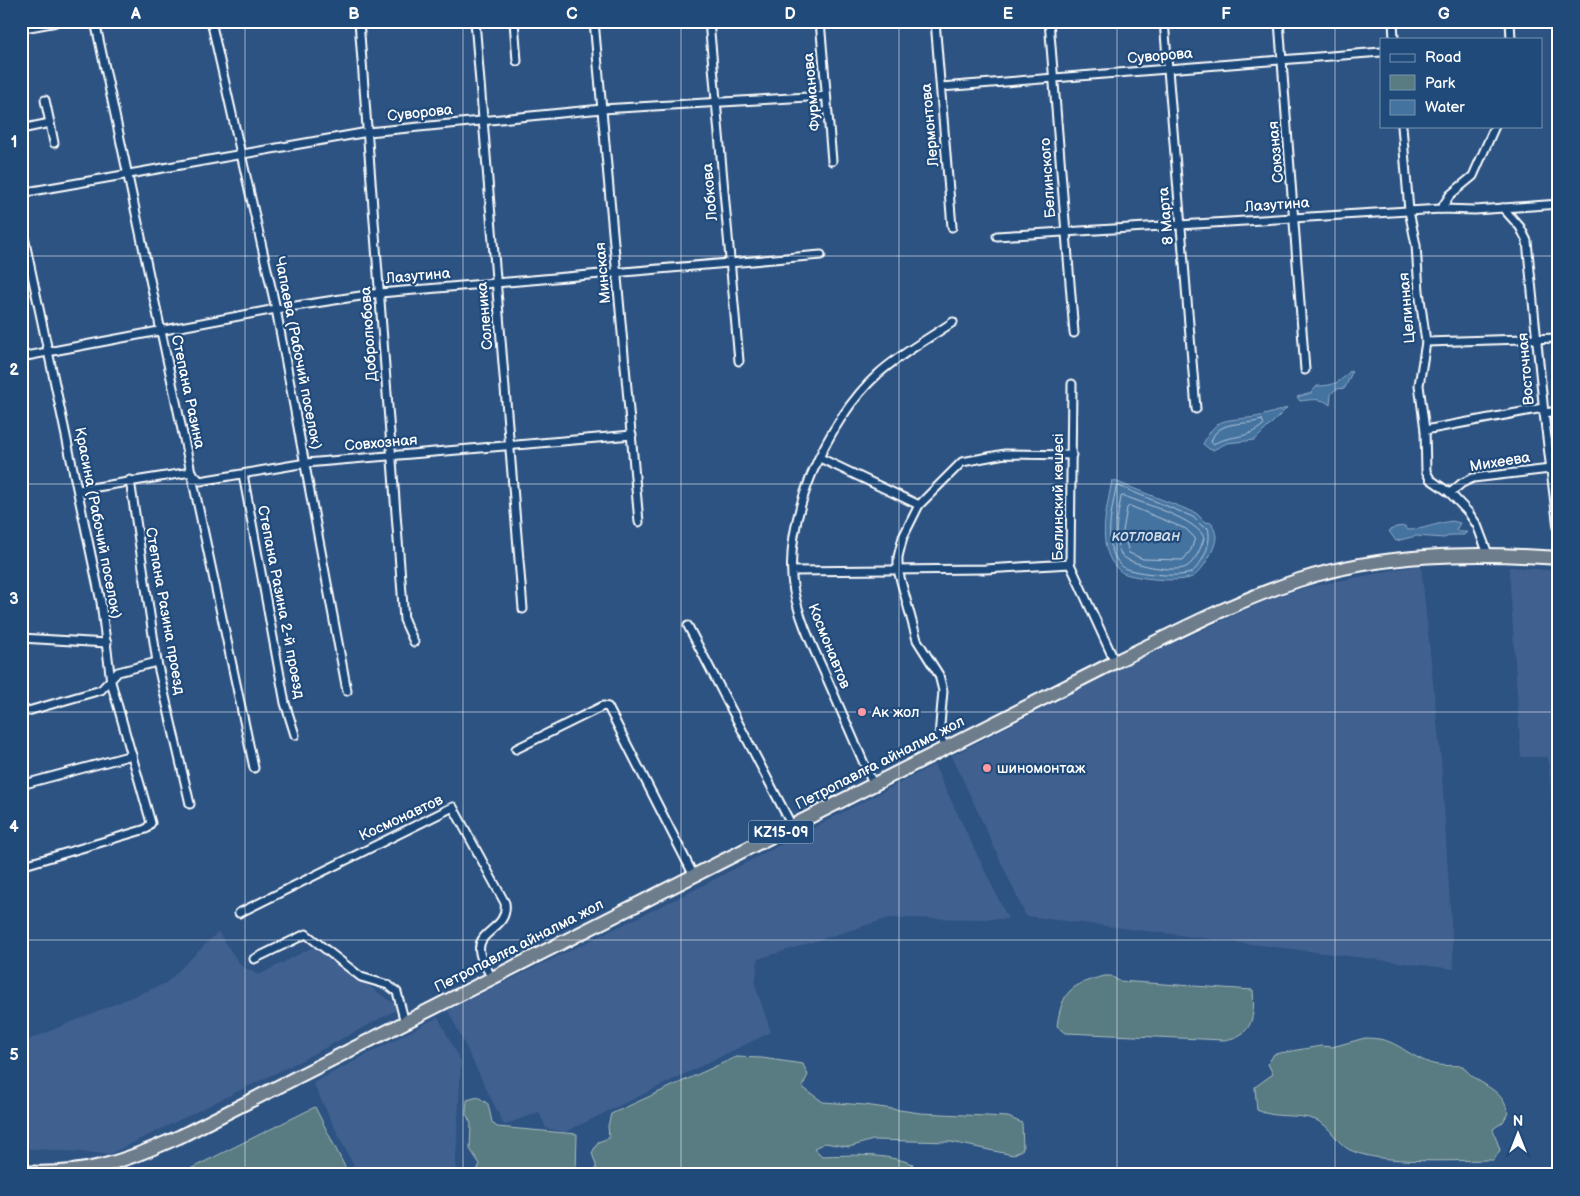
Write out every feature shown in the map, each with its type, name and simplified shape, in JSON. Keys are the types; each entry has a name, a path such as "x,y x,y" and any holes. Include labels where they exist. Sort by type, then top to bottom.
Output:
{"highway":[{"name":"Петропавлға айналма жол","path":"21,1172 83,1171 124,1161 181,1136 946,747 1115,662 1244,601 1299,580 1344,568 1391,560 1439,555 1488,554 1559,558"}],"street":[{"path":"21,27 54,21"},
{"name":"Степана Разина","path":"94,21 254,768"},
{"name":"Чапаева (Рабочий поселок)","path":"211,21 276,309 347,692"},
{"name":"Добролюбова","path":"359,21 404,620 414,642"},
{"name":"Соленика","path":"475,21 523,609"},
{"path":"514,21 517,61"},
{"name":"Минская","path":"594,21 640,522"},
{"name":"Лобкова","path":"709,21 738,361"},
{"name":"Фурманова","path":"820,21 832,161"},
{"name":"Лермонтова","path":"935,21 952,227"},
{"name":"Белинского","path":"1049,21 1074,333"},
{"name":"8 Марта","path":"1164,21 1196,409"},
{"name":"Союзная","path":"1279,21 1305,370"},
{"path":"1393,21 1394,38"},
{"path":"1510,21 1511,38"},
{"name":"Суворова","path":"941,87 1380,52"},
{"name":"Суворова","path":"21,193 368,132 602,109 826,96"},
{"path":"45,100 54,143"},
{"path":"21,129 50,123"},
{"name":"Целинная","path":"1402,128 1409,211 1416,245 1419,292 1426,342 1419,385 1428,476 1450,494 1477,525 1488,554"},
{"path":"1441,209 1450,195 1473,176 1494,128"},
{"name":"Лазутина","path":"997,236 1441,209 1503,208 1559,204"},
{"name":"Восточная","path":"1503,208 1520,227 1527,241 1538,338 1543,410 1555,468 1559,536"},
{"name":"Красина (Рабочий поселок)","path":"21,223 102,602 112,682 151,826 21,866"},
{"name":"Лазутина","path":"21,357 276,309 380,293 821,255"},
{"name":"Космонавтов","path":"873,784 798,608 793,571 793,546 798,519 820,458 834,428 859,394 879,373 953,322"},
{"path":"1426,342 1559,338"},
{"name":"Белинский көшесі","path":"1072,384 1070,564 1115,662"},
{"path":"1424,430 1543,410 1559,411"},
{"name":"Совхозная","path":"78,490 130,480 191,472 200,481 306,463 632,435"},
{"path":"946,747 939,736 943,691 939,676 917,640 898,570 900,547 919,505 955,468 970,460 1005,454 1072,455"},
{"path":"820,458 919,505"},
{"name":"Михеева","path":"1450,494 1462,483 1473,478 1555,468"},
{"name":"Степана Разина 2-й проезд","path":"244,474 285,703 295,735"},
{"name":"Степана Разина проезд","path":"130,480 157,662 190,804"},
{"path":"793,571 898,570 1070,564"},
{"path":"688,626 792,826"},
{"path":"21,638 107,643"},
{"path":"21,713 101,690 112,682 118,672 157,662"},
{"path":"516,749 603,706 608,707 694,876"},
{"path":"21,785 132,755"},
{"name":"Космонавтов","path":"239,913 453,807 505,904 505,914 500,923 482,938 480,943 481,957 492,978"},
{"path":"254,960 306,934 361,976 388,985 396,992 405,1023"}],"shaded area":[{"path":"1421,565 1441,761 1454,969 1026,916 952,756 1122,667 1267,600 1307,587"},
{"path":"1509,567 1559,571 1559,819 1553,819 1548,757 1521,757"},
{"path":"934,765 1008,919 889,918 758,959 755,985 771,1032 565,1132 546,1128 539,1112 504,1125 448,1010 688,893"},
{"path":"218,932 241,966 259,975 313,947 400,1008 300,1061 110,1154 21,1148 21,1043 166,983"},
{"path":"438,1017 461,1062 455,1175 358,1175 313,1083"}],"green space":[{"path":"1111,976 1119,981 1253,990 1253,1009 1250,1024 1241,1034 1224,1040 1066,1033 1057,1026 1062,1005 1070,991 1084,982"},
{"path":"1365,1038 1391,1042 1429,1063 1463,1066 1475,1078 1495,1091 1505,1104 1508,1113 1503,1122 1493,1129 1500,1150 1494,1160 1420,1161 1364,1155 1345,1147 1326,1126 1316,1120 1264,1113 1257,1110 1255,1087 1273,1074 1268,1064 1274,1054 1321,1046 1332,1047"},
{"path":"736,1057 762,1058 803,1064 808,1075 802,1087 823,1102 865,1105 920,1113 1008,1117 1022,1123 1023,1149 1013,1155 951,1142 873,1140 849,1147 825,1143 814,1148 822,1156 880,1156 902,1160 913,1164 906,1174 881,1174 843,1169 807,1175 596,1175 596,1165 592,1153 598,1142 609,1138 608,1126 611,1114"},
{"path":"478,1097 488,1104 492,1122 497,1127 577,1134 576,1172 578,1175 475,1175 480,1164 470,1149 471,1124 466,1113 467,1100"},
{"path":"315,1107 349,1175 190,1175 188,1170"}],"water":[{"path":"1350,371 1352,372 1345,388 1336,389 1331,394 1330,405 1320,400 1300,401 1297,397 1311,393 1317,386 1335,383"},
{"path":"1287,408 1255,440 1227,443 1213,450 1203,444 1212,430 1220,423 1257,417"},
{"name":"котлован","path":"1112,480 1196,513 1205,522 1212,523 1216,535 1214,547 1198,573 1180,580 1170,580 1129,575 1117,568 1108,553 1104,532"},
{"path":"1452,521 1460,523 1456,530 1467,532 1464,535 1452,535 1444,538 1416,536 1396,541 1389,531 1396,527 1405,526 1408,530 1413,530"}],"place":[{"name":"Ак жол","path":"862,712"},
{"name":"шиномонтаж","path":"987,768"}]}
